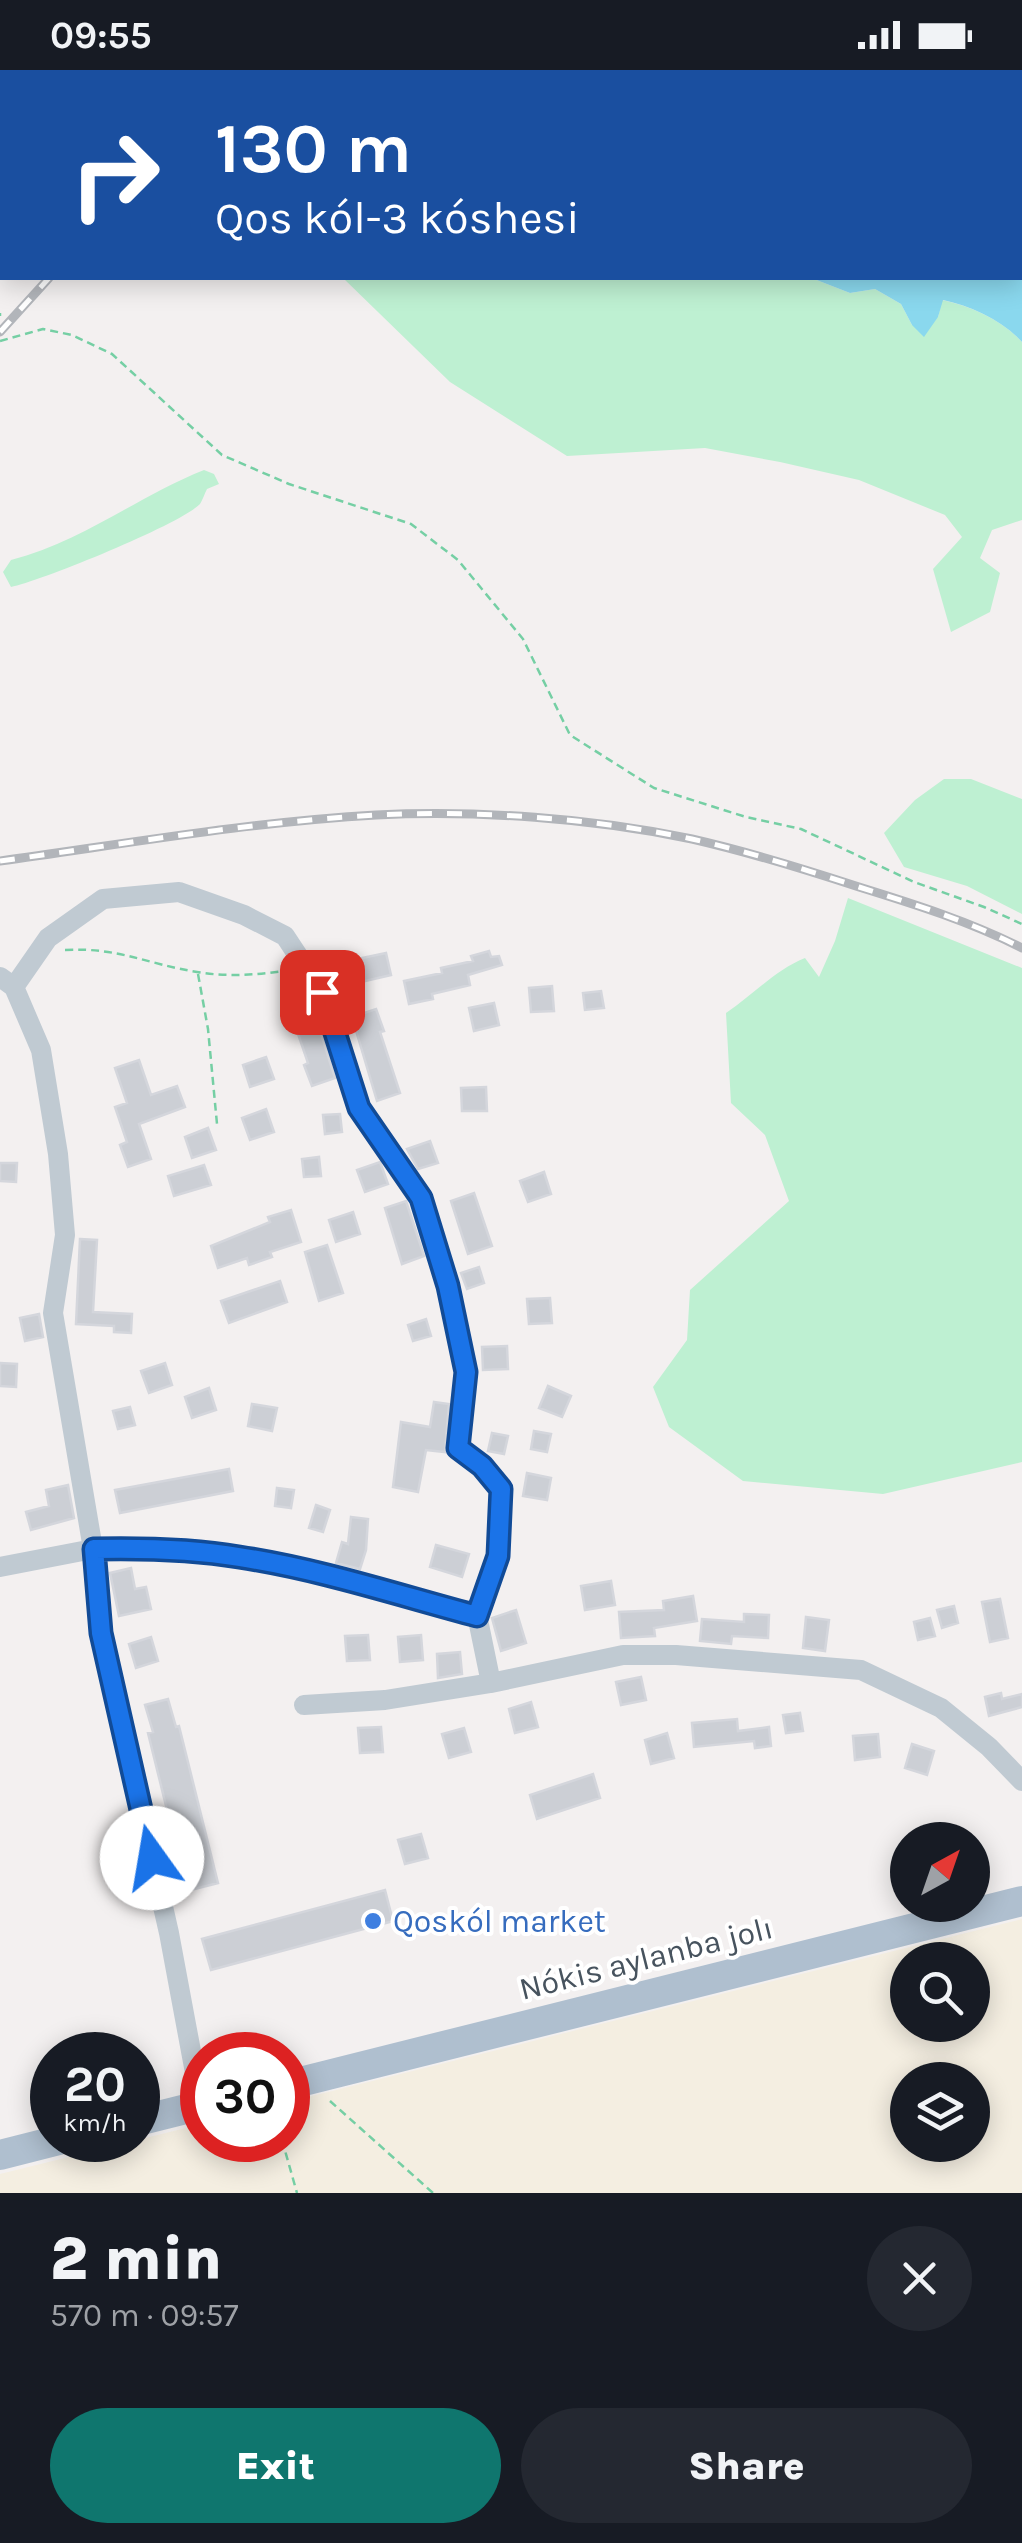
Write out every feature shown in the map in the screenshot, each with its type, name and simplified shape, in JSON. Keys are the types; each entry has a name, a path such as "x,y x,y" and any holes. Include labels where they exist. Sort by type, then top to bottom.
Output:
{"main road":[{"name":"Nókis aylanba jolı","path":"310,2079 1022,1901"},
{"path":"0,2155 30,2147"}],"street":[{"path":"188,2032 101,1633 94,1549 53,1313 65,1235 58,1154 40,1050 7,982 48,938 103,899 179,892 244,915 285,936 322,992 359,1108 421,1198 448,1286 466,1372 458,1448 482,1466 501,1489 498,1556 477,1616 491,1683"},
{"path":"0,1567 94,1549 236,1556 477,1616"},
{"path":"304,1705 385,1700 623,1655 861,1670 940,1708 989,1747 1022,1781"}],"path":[{"path":"0,342 44,330 72,334 112,354 222,455 290,484 412,524 458,560 523,639 570,734 654,788 801,830 914,882 984,906 1022,924"},
{"path":"39,952 100,948 197,972 252,976 306,967"},
{"path":"197,972 208,1029 217,1124"},
{"path":"310,2093 433,2193"},
{"path":"288,2162 297,2193"}],"green space":[{"path":"345,280 817,280 850,293 875,289 901,304 912,325 938,317 942,300 985,315 1022,342 1022,520 992,530 980,558 1000,573 990,612 951,632 933,569 962,537 945,515 859,480 705,448 567,456 450,382"},
{"path":"204,470 214,474 219,484 207,489 200,504 188,513 110,551 11,587 3,572 11,560 85,531"},
{"path":"944,779 971,779 1022,799 1022,914 967,886 904,867 884,833 915,800"},
{"path":"848,898 1022,968 1022,1462 883,1494 743,1481 669,1427 653,1387 687,1340 690,1290 789,1201 765,1135 731,1103 726,1013 805,958 819,977"}],"sand":[{"path":"1022,1919 1022,2193 0,2193 0,2174 48,2162 160,2162 160,2134 180,2129 180,2162 310,2162 310,2097 890,1952 890,2042 990,2042 990,1942 930,1942"}],"water":[{"path":"817,280 1022,280 1022,342 985,315 943,300 938,317 924,337 901,304 875,289 850,293"}],"building":[{"path":"489,951 491,957 499,956 502,965 468,975 470,985 409,1004 404,981 442,973 441,968 473,961 471,956"},
{"path":"386,953 391,975 335,988 329,965"},
{"path":"552,986 554,1011 531,1012 529,988"},
{"path":"601,991 604,1008 585,1010 583,993"},
{"path":"494,1003 499,1025 474,1031 469,1008"},
{"path":"376,1009 400,1093 377,1101 352,1017"},
{"path":"316,1018 335,1078 312,1086 295,1025"},
{"path":"266,1057 274,1079 250,1087 243,1065"},
{"path":"139,1060 151,1095 177,1086 185,1107 139,1124 151,1159 128,1167 120,1145 127,1142 115,1107 127,1103 115,1068"},
{"path":"486,1087 487,1111 462,1111 461,1088"},
{"path":"266,1109 274,1132 250,1140 242,1118"},
{"path":"340,1114 342,1132 325,1134 323,1115"},
{"path":"208,1128 216,1150 192,1158 185,1137"},
{"path":"430,1141 438,1163 418,1169 407,1149"},
{"path":"319,1157 321,1176 304,1177 302,1159"},
{"path":"380,1162 388,1184 365,1192 357,1170"},
{"path":"0,1163 17,1163 16,1182 0,1181"},
{"path":"204,1165 211,1185 174,1196 168,1176"},
{"path":"544,1172 551,1194 528,1202 520,1181"},
{"path":"474,1193 492,1246 468,1254 451,1201"},
{"path":"406,1201 424,1256 402,1264 385,1208"},
{"path":"291,1210 301,1242 270,1252 272,1257 249,1265 247,1258 218,1268 211,1246 270,1222 268,1217"},
{"path":"353,1212 360,1234 336,1242 329,1220"},
{"path":"80,1239 97,1240 93,1312 132,1314 131,1333 114,1332 114,1326 76,1324"},
{"path":"327,1245 343,1293 319,1301 305,1252"},
{"path":"479,1267 484,1283 467,1289 461,1273"},
{"path":"280,1281 287,1302 229,1323 221,1301"},
{"path":"550,1298 552,1323 529,1324 527,1299"},
{"path":"39,1314 43,1337 25,1341 20,1318"},
{"path":"426,1319 431,1336 413,1341 408,1325"},
{"path":"507,1346 508,1369 483,1370 482,1347"},
{"path":"0,1363 17,1364 16,1387 0,1386"},
{"path":"165,1363 172,1385 149,1393 141,1371"},
{"path":"548,1386 571,1396 562,1417 539,1408"},
{"path":"209,1388 216,1410 192,1418 185,1397"},
{"path":"434,1402 449,1404 445,1452 426,1450 418,1492 393,1487 401,1422 430,1427"},
{"path":"252,1404 277,1408 272,1431 248,1426"},
{"path":"130,1407 135,1425 118,1429 113,1411"},
{"path":"534,1431 551,1434 547,1452 531,1449"},
{"path":"492,1433 508,1436 504,1454 488,1451"},
{"path":"229,1469 233,1491 120,1513 115,1490"},
{"path":"527,1473 551,1478 547,1500 523,1496"},
{"path":"68,1485 74,1518 31,1530 26,1512 49,1506 46,1490"},
{"path":"277,1488 294,1490 291,1508 275,1506"},
{"path":"316,1505 330,1510 323,1532 309,1528"},
{"path":"351,1517 368,1519 360,1569 336,1563 342,1542 348,1544"},
{"path":"436,1545 469,1554 462,1577 430,1567"},
{"path":"131,1568 135,1589 146,1587 151,1609 119,1616 110,1573"},
{"path":"611,1581 615,1605 585,1610 581,1586"},
{"path":"693,1596 697,1621 654,1628 655,1636 621,1638 619,1612 664,1610 663,1601"},
{"path":"1000,1599 1008,1638 990,1642 982,1602"},
{"path":"954,1606 958,1623 942,1628 937,1610"},
{"path":"516,1610 526,1643 501,1651 492,1618"},
{"path":"744,1614 769,1615 768,1638 732,1636 731,1644 700,1641 702,1619 744,1622"},
{"path":"806,1617 829,1620 825,1651 803,1648"},
{"path":"930,1618 935,1636 918,1640 914,1622"},
{"path":"368,1635 370,1660 347,1661 345,1636"},
{"path":"421,1635 423,1660 400,1662 398,1637"},
{"path":"151,1637 158,1661 136,1668 129,1644"},
{"path":"460,1652 462,1674 438,1678 437,1654"},
{"path":"641,1677 646,1700 621,1705 616,1682"},
{"path":"1001,1693 1002,1699 1022,1694 1022,1707 989,1716 985,1697"},
{"path":"168,1699 176,1727 179,1726 218,1883 187,1891 148,1733 153,1732 145,1705"},
{"path":"531,1702 538,1727 515,1733 509,1709"},
{"path":"800,1713 803,1731 786,1733 783,1715"},
{"path":"737,1719 738,1731 769,1727 771,1746 755,1748 754,1741 694,1747 692,1723"},
{"path":"381,1727 383,1752 360,1753 358,1728"},
{"path":"464,1728 471,1752 449,1758 442,1734"},
{"path":"667,1733 674,1758 651,1764 645,1740"},
{"path":"878,1734 880,1757 855,1760 853,1736"},
{"path":"912,1744 934,1751 927,1775 905,1768"},
{"path":"593,1774 600,1798 537,1819 530,1795"},
{"path":"421,1834 428,1858 405,1864 398,1840"},
{"path":"385,1890 393,1921 211,1970 202,1939"}],"railway":[{"path":"0,332 47,280"},
{"path":"0,861 329,818 415,814 535,817 654,832 734,849 921,907 1022,948"}],"place":[{"name":"Qoskól market","path":"373,1921"}],"route":[{"path":"152,1858 101,1633 94,1549 236,1556 477,1616 498,1556 501,1489 482,1466 458,1448 466,1372 448,1286 421,1198 359,1108 322,992"}]}
